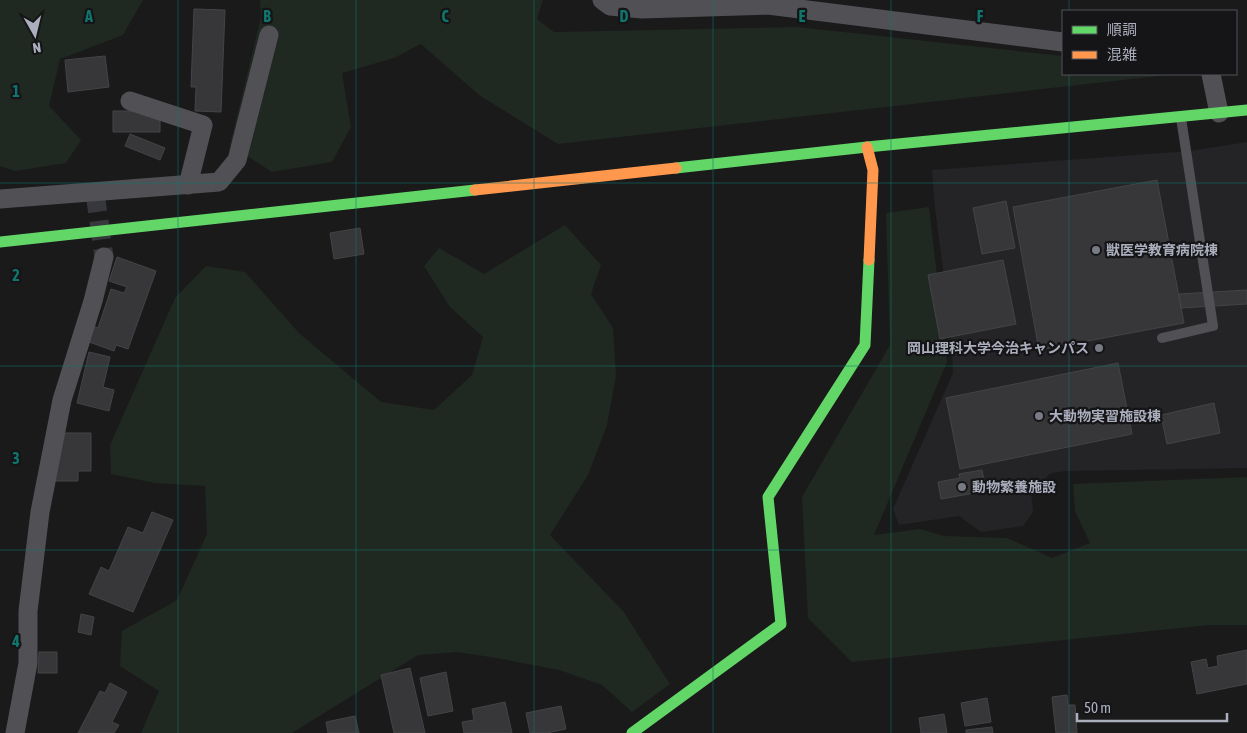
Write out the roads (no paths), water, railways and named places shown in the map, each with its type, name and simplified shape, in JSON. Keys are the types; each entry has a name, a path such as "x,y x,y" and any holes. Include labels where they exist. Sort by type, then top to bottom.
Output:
{"street":[{"path":"602,0 610,6 642,9 768,5 1062,42"},
{"path":"0,199 188,186 219,182 237,160 269,35"},
{"path":"1212,75 1219,113"},
{"path":"130,101 203,126 188,186"},
{"path":"0,242 868,147 1247,110"},
{"path":"632,733 781,624 768,497 865,345 873,170 868,147"},
{"path":"16,733 28,663 28,612 40,512 62,400 93,301 104,257"}],"lane":[{"path":"1162,338 1212,326 1181,117"}],"tunnel":[{"path":"95,193 104,257"}],"place":[{"name":"獣医学教育病院棟","path":"1096,250"},
{"name":"岡山理科大学今治キャンパス","path":"1099,348"},
{"name":"大動物実習施設棟","path":"1039,416"},
{"name":"動物繁養施設","path":"962,487"}]}
